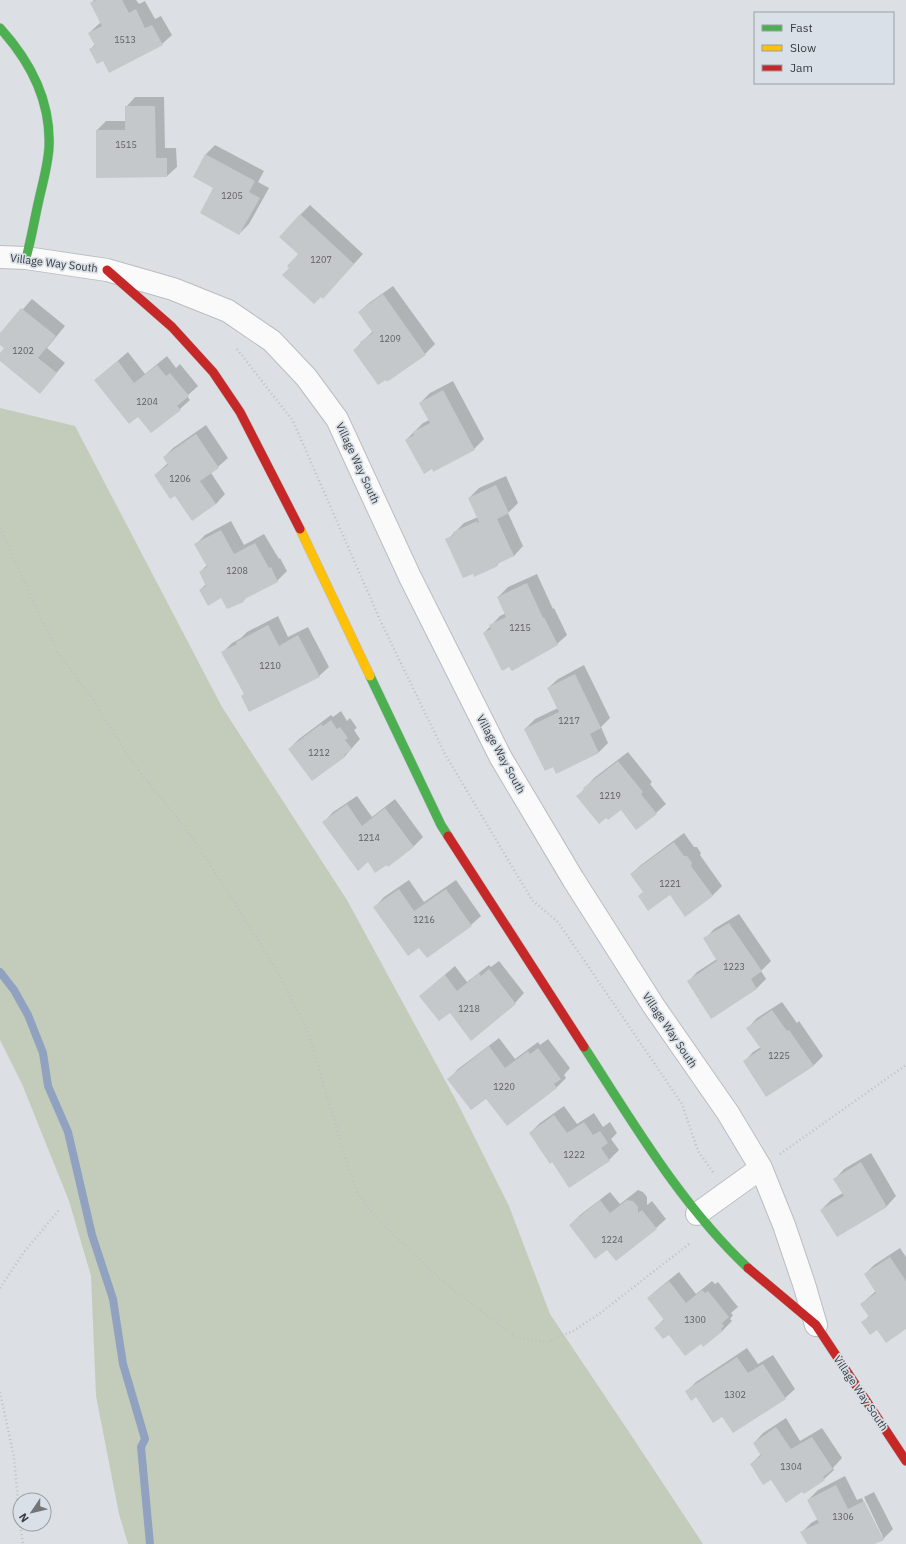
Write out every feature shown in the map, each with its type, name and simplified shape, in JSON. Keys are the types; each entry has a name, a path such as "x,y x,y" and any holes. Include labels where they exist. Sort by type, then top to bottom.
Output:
{"street":[{"path":"0,28 10,38 33,73 46,113 49,139 48,164 26,258"},
{"name":"Village Way South","path":"0,257 26,258 107,270 173,289 228,311 272,341 306,377 337,419 410,577 501,758 573,879 653,1005 728,1113 761,1168 784,1225 816,1325"},
{"name":"Village Way South","path":"107,270 172,328 213,372 240,412 302,533 441,825 636,1127 697,1214 725,1246 756,1275 816,1325 906,1461"},
{"path":"697,1214 761,1168"}],"path":[{"path":"232,343 293,421 380,620 446,754 532,900 558,922 682,1104 698,1151 727,1192"},
{"path":"0,528 38,614 59,654 92,698 132,762 189,833 280,976 308,1032 342,1149 359,1196 380,1222 447,1285 516,1338 547,1342 573,1331 599,1314 693,1241"},
{"path":"761,1168 906,1066"},
{"path":"0,1288 24,1252 59,1210"},
{"path":"0,1392 14,1458 23,1544"}],"green space":[{"path":"0,408 75,426 222,707 347,900 458,1104 509,1206 550,1314 703,1544 128,1544 119,1514 96,1396 91,1276 69,1201 22,1084 0,1040"}],"building":[{"path":"96,0 122,0 129,13 136,9 145,28 152,25 163,45 109,73 103,61 97,64 89,49 95,46 88,33 102,26 90,3"},
{"path":"125,106 155,106 156,158 167,158 167,177 96,178 96,130 125,130"},
{"path":"205,154 255,181 249,192 260,198 239,235 200,213 213,188 193,177"},
{"path":"300,214 354,264 323,299 321,297 314,304 282,275 289,268 287,266 298,254 279,237"},
{"path":"383,294 426,355 387,382 386,380 378,385 353,350 361,344 360,342 373,333 358,312"},
{"path":"21,308 56,336 38,358 57,373 40,394 0,361 0,353 4,348 0,345 0,333"},
{"path":"118,361 134,383 157,365 166,376 170,373 189,396 177,406 181,410 151,433 138,417 129,424 94,380"},
{"path":"443,390 475,450 433,472 432,469 424,474 405,440 414,435 413,432 430,423 419,403"},
{"path":"196,434 219,468 200,481 216,504 192,521 175,496 170,499 154,475 168,465 163,457"},
{"path":"496,485 509,513 497,519 514,556 497,564 498,566 474,577 473,574 463,578 445,539 454,535 453,532 477,521 477,523 479,522 468,498"},
{"path":"221,530 234,554 255,543 269,568 271,567 278,582 243,600 244,602 227,609 221,598 208,606 199,590 206,586 199,572 207,567 194,544"},
{"path":"527,583 543,618 544,617 558,645 512,671 509,667 502,671 483,633 491,629 489,625 506,617 497,597"},
{"path":"268,625 279,646 298,635 320,677 249,712 241,696 244,694 221,652"},
{"path":"575,674 601,728 590,734 599,753 556,774 553,767 545,771 524,729 559,712 547,688"},
{"path":"331,720 337,729 340,727 348,738 345,740 352,749 344,755 345,757 312,781 288,749 321,724 323,726"},
{"path":"618,761 643,792 641,794 657,814 636,830 621,810 608,820 606,818 599,824 576,796 584,790 583,788"},
{"path":"347,804 362,826 385,808 414,847 388,867 387,865 375,873 368,862 358,871 322,822"},
{"path":"674,842 684,856 687,856 692,863 691,866 713,896 685,917 670,895 648,911 638,896 643,892 630,874"},
{"path":"399,889 414,911 446,889 472,926 427,958 419,948 408,956 373,907"},
{"path":"729,923 762,971 751,979 757,989 711,1019 687,981 717,961 703,938"},
{"path":"489,969 516,1004 471,1041 450,1013 439,1021 419,996 445,975 457,991 479,973 481,976"},
{"path":"772,1010 787,1031 789,1030 814,1066 766,1097 743,1061 761,1049 746,1028"},
{"path":"489,1046 505,1068 528,1051 530,1054 538,1048 561,1079 554,1084 557,1088 507,1126 486,1099 471,1110 447,1079"},
{"path":"554,1115 567,1133 584,1122 593,1135 600,1131 608,1143 601,1148 610,1161 569,1188 552,1162 550,1164 529,1133"},
{"path":"861,1162 887,1207 837,1237 820,1210 844,1196 833,1179"},
{"path":"600,1200 610,1213 627,1200 633,1201 638,1207 638,1213 642,1210 657,1229 616,1261 607,1250 595,1259 569,1225"},
{"path":"890,1257 906,1281 906,1329 886,1343 877,1330 870,1335 861,1322 869,1317 860,1304 876,1293 864,1274"},
{"path":"669,1281 686,1303 702,1290 705,1293 708,1291 729,1317 722,1323 724,1326 721,1329 723,1331 703,1347 701,1344 685,1356 669,1335 663,1339 654,1328 664,1320 647,1298"},
{"path":"737,1357 748,1373 763,1364 786,1399 733,1433 722,1417 713,1423 696,1397 691,1401 685,1391"},
{"path":"776,1427 791,1449 812,1437 833,1469 823,1477 825,1480 804,1494 802,1492 786,1503 771,1480 763,1485 750,1464 761,1456 753,1443"},
{"path":"836,1485 848,1509 864,1501 884,1540 875,1544 807,1544 800,1532 819,1523 807,1500"}],"waterway":[{"path":"0,972 14,990 28,1015 43,1053 48,1086 68,1132 92,1235 113,1299 123,1364 145,1439 141,1447 150,1544"}],"traffic: fast":[{"path":"0,28 21,54 29,68 42,98 49,130 47,161 26,258"},
{"path":"370,676 441,825 448,836"},
{"path":"584,1047 640,1134 680,1191 701,1218 748,1268"}],"traffic: slow":[{"path":"300,529 370,676"}],"traffic: jam":[{"path":"107,270 172,327 213,372 240,412 300,529"},
{"path":"448,836 584,1047"},
{"path":"748,1268 816,1325 906,1461"}]}
